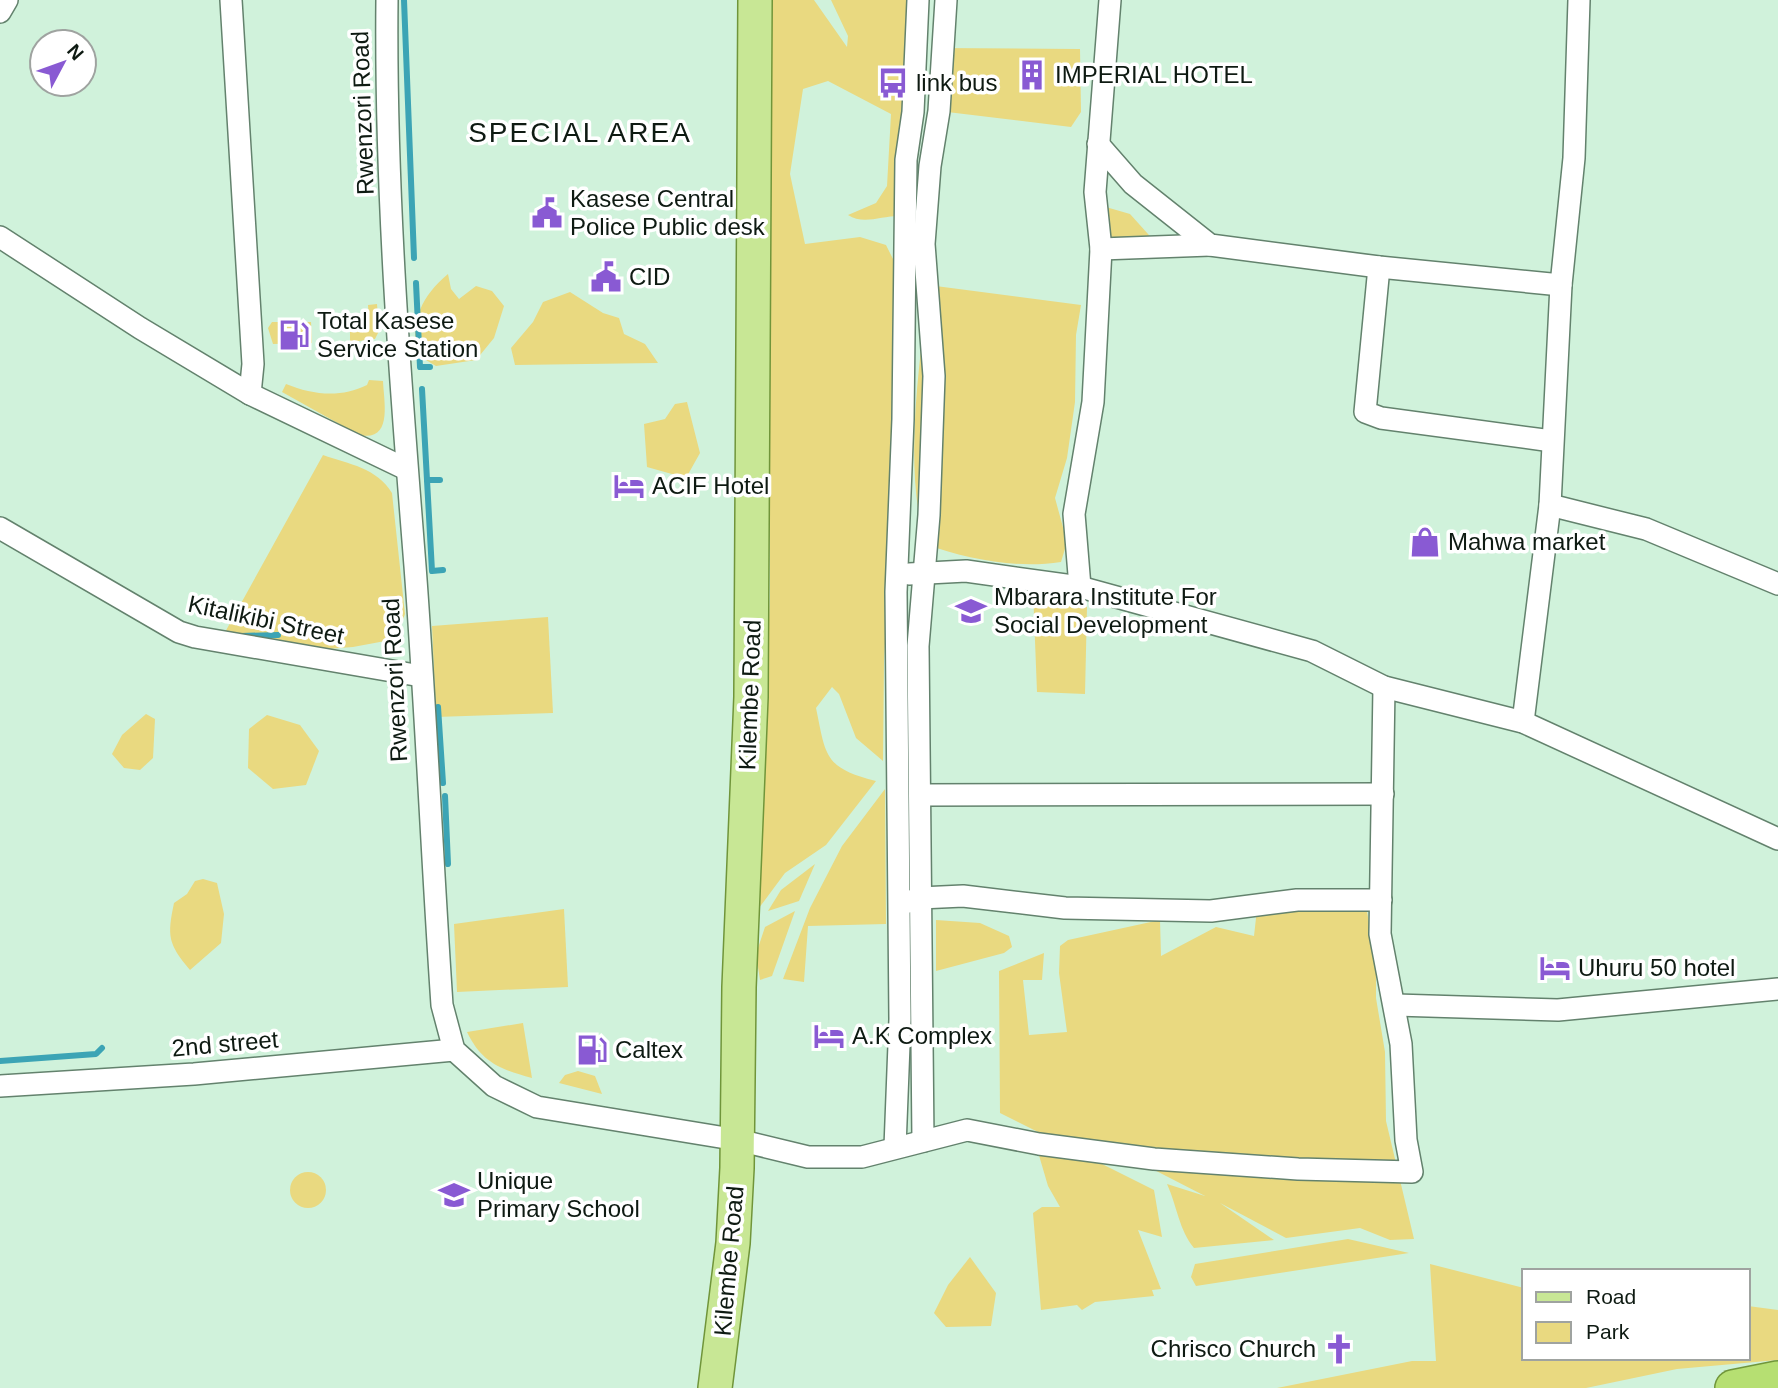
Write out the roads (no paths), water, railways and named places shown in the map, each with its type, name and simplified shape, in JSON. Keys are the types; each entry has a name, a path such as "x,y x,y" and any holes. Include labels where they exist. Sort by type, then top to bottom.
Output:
{"highway":[{"path":"1733,1388 1778,1379"}],"main road":[{"name":"Kilembe Road","path":"715,1388 733,1243 738,1140 739,987 751,697 755,0"}],"street":[{"path":"0,12 7,0"},
{"path":"232,0 253,364 250,394"},
{"name":"Rwenzori Road","path":"387,0 386,83 396,262 397,359 442,1004 454,1050"},
{"path":"918,0 913,112 906,160 903,419 897,574 923,1142"},
{"path":"895,1147 901,1019 920,796 918,646 933,426 933,376 924,244 930,166 939,111 946,0"},
{"path":"1080,587 1074,514 1093,402 1101,249 1095,192 1110,0"},
{"path":"1523,722 1550,505 1561,285 1574,158 1579,0"},
{"path":"1098,144 1133,184 1210,245"},
{"path":"0,237 140,328 250,394 406,469"},
{"path":"1101,249 1210,245 1379,267 1561,285"},
{"path":"1379,267 1365,412 1381,418 1552,442"},
{"path":"1550,505 1646,529 1778,584"},
{"name":"Kitalikibi Street","path":"0,528 179,632 421,676"},
{"path":"897,574 966,571 1080,587 1312,651 1384,687 1523,722 1778,839"},
{"path":"454,1050 494,1086 537,1107 738,1140 808,1157 862,1157 967,1130 1154,1159 1298,1169 1412,1172 1406,1140 1396,1005 1380,934 1384,687"},
{"path":"920,796 1383,794"},
{"path":"910,901 963,896 1065,908 1211,911 1297,900 1381,900"},
{"path":"1396,1005 1558,1010 1778,989"},
{"name":"2nd street","path":"0,1086 194,1074 454,1050"}],"waterway":[{"path":"404,0 414,258"},
{"path":"416,283 420,367 430,367"},
{"path":"422,389 432,571 443,570"},
{"path":"427,480 440,480"},
{"path":"241,636 278,635"},
{"path":"438,707 443,783"},
{"path":"445,796 448,864"},
{"path":"0,1061 96,1054 102,1048"}],"place":[{"name":"IMPERIAL HOTEL","path":"1032,75"},
{"name":"link bus","path":"893,83"},
{"name":"Kasese Central Police Public desk","path":"547,213"},
{"name":"CID","path":"606,277"},
{"name":"Total Kasese Service Station","path":"294,335"},
{"name":"ACIF Hotel","path":"629,486"},
{"name":"Mahwa market","path":"1425,542"},
{"name":"Mbarara Institute For Social Development","path":"971,611"},
{"name":"Uhuru 50 hotel","path":"1555,968"},
{"name":"A.K Complex","path":"829,1036"},
{"name":"Caltex","path":"592,1050"},
{"name":"Unique Primary School","path":"454,1195"},
{"name":"Chrisco Church","path":"1339,1349"}],"district":[{"name":"SPECIAL AREA","path":"580,132"}]}
